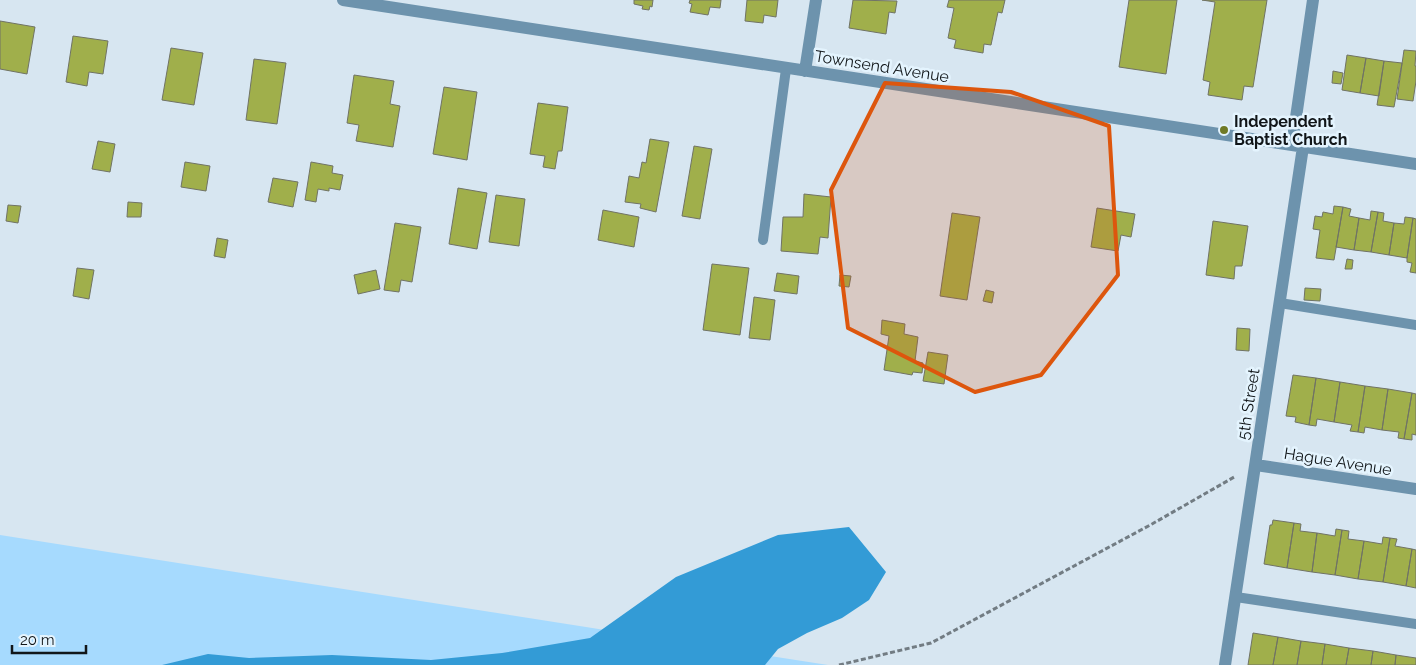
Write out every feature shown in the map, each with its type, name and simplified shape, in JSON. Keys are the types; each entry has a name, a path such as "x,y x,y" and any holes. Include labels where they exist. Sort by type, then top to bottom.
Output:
{"street":[{"name":"Townsend Avenue","path":"343,0 1416,164"},
{"path":"805,71 816,0"},
{"name":"5th Street","path":"1225,665 1280,303 1313,0"},
{"name":"Hague Avenue","path":"1256,464 1416,489"}],"lane":[{"path":"763,240 786,69"},
{"path":"1280,303 1416,325"},
{"path":"1236,597 1416,624"}],"path":[{"path":"839,665 931,643 1152,524 1256,464"}],"highlighted area":[{"path":"885,83 1011,92 1109,126 1118,275 1041,375 975,392 848,328 831,190"}],"shaded area":[{"path":"849,527 886,572 869,600 842,618 807,633 778,649 765,665 162,665 208,654 249,658 332,655 431,660 502,653 590,638 676,577 778,535"},
{"path":"0,535 828,665 0,665"}],"building":[{"path":"634,0 653,0 652,7 650,6 649,10 642,9 643,6 634,4"},
{"path":"690,0 721,0 720,8 710,7 708,15 690,12 692,4 689,3"},
{"path":"747,0 778,0 776,17 764,15 763,23 745,21"},
{"path":"853,0 897,1 895,13 889,12 886,34 849,28"},
{"path":"949,0 1005,0 1002,13 998,12 991,45 984,44 983,53 954,48 956,40 948,38 954,8 947,7"},
{"path":"1129,0 1177,0 1166,74 1119,67"},
{"path":"1202,0 1267,0 1253,87 1244,86 1242,100 1208,95 1210,82 1203,80 1215,2"},
{"path":"0,21 35,27 27,74 0,69"},
{"path":"73,36 108,41 103,74 89,72 87,86 66,82"},
{"path":"171,48 203,53 194,105 162,100"},
{"path":"1404,50 1416,51 1416,81 1413,101 1397,99"},
{"path":"1347,55 1366,58 1360,93 1342,90"},
{"path":"1366,58 1384,61 1379,96 1360,93"},
{"path":"254,59 286,63 277,124 246,120"},
{"path":"1384,61 1402,63 1394,107 1377,105"},
{"path":"1333,71 1343,73 1341,84 1332,83"},
{"path":"354,75 394,81 390,104 400,106 393,147 356,141 359,125 347,123"},
{"path":"444,87 477,92 467,160 433,154"},
{"path":"538,103 568,107 562,151 558,151 555,169 543,167 545,156 530,154"},
{"path":"650,139 669,142 656,212 640,208 641,204 625,202 629,176 639,178 642,162 646,163"},
{"path":"98,141 115,144 110,172 92,169"},
{"path":"694,146 712,149 700,219 682,216"},
{"path":"185,162 210,166 206,191 181,187"},
{"path":"311,162 333,166 332,173 343,175 340,190 318,189 316,202 305,200"},
{"path":"273,178 298,182 293,207 268,202"},
{"path":"458,188 487,193 477,249 449,244"},
{"path":"804,194 831,197 828,238 820,237 818,254 781,251 783,217 803,217"},
{"path":"496,195 525,199 519,246 489,242"},
{"path":"128,202 142,203 141,217 127,217"},
{"path":"8,205 21,206 18,223 6,221"},
{"path":"1334,206 1343,207 1334,260 1316,258 1320,230 1313,229 1315,216 1322,217 1323,212 1333,214"},
{"path":"1343,207 1351,209 1349,216 1359,218 1354,250 1336,247"},
{"path":"1097,208 1135,214 1131,237 1121,235 1118,251 1091,247"},
{"path":"603,210 639,217 634,247 598,240"},
{"path":"1371,211 1378,212 1371,252 1354,250 1359,218 1370,220"},
{"path":"1378,212 1384,213 1383,221 1394,223 1389,255 1371,252"},
{"path":"952,213 980,217 967,300 940,296"},
{"path":"1405,217 1413,218 1407,258 1389,255 1394,223 1404,224"},
{"path":"1413,218 1416,219 1416,273 1410,272 1412,263 1407,262"},
{"path":"1213,221 1248,226 1242,266 1235,266 1234,279 1206,275"},
{"path":"395,223 421,227 412,282 401,280 399,292 384,290"},
{"path":"217,238 228,240 225,258 214,256"},
{"path":"1347,259 1353,260 1352,269 1345,269"},
{"path":"712,264 749,268 740,335 703,330"},
{"path":"77,268 94,270 89,299 73,296"},
{"path":"376,270 380,289 358,294 354,275"},
{"path":"777,273 799,276 797,294 774,291"},
{"path":"840,275 851,276 849,287 839,286"},
{"path":"1305,288 1321,289 1320,301 1304,300"},
{"path":"986,290 994,292 992,303 983,301"},
{"path":"754,297 775,300 770,340 749,338"},
{"path":"882,320 905,324 904,334 918,337 915,361 923,363 922,373 913,372 912,375 884,370 889,336 881,334"},
{"path":"1237,328 1250,329 1249,351 1236,350"},
{"path":"928,352 948,355 944,384 923,381"},
{"path":"1293,375 1316,378 1309,425 1295,422 1296,417 1286,416"},
{"path":"1316,378 1340,382 1334,422 1317,419 1316,426 1309,425"},
{"path":"1340,382 1365,386 1358,432 1350,431 1352,425 1334,422"},
{"path":"1365,386 1388,389 1382,430 1365,427 1364,433 1358,432"},
{"path":"1388,389 1412,393 1404,439 1398,438 1399,432 1382,430"},
{"path":"1412,393 1416,394 1416,435 1412,434 1412,440 1404,439"},
{"path":"1273,520 1294,523 1287,568 1264,564 1270,525 1272,525"},
{"path":"1294,523 1301,524 1300,531 1317,533 1312,572 1287,568"},
{"path":"1336,529 1342,530 1335,575 1312,572 1317,533 1335,536"},
{"path":"1342,530 1349,531 1348,539 1364,541 1358,579 1335,575"},
{"path":"1383,537 1390,538 1383,582 1358,579 1364,541 1382,544"},
{"path":"1390,538 1397,539 1395,546 1412,549 1406,586 1383,582"},
{"path":"1412,549 1416,550 1416,588 1406,586"},
{"path":"1253,633 1278,637 1273,665 1248,665"},
{"path":"1278,637 1301,641 1297,665 1273,665"},
{"path":"1301,641 1325,644 1322,665 1297,665"},
{"path":"1325,644 1349,648 1346,665 1322,665"},
{"path":"1349,648 1373,651 1371,665 1346,665"},
{"path":"1373,651 1396,655 1395,665 1371,665"},
{"path":"1396,655 1416,658 1416,665 1395,665"}],"place":[{"name":"Independent Baptist Church","path":"1224,130"}]}
